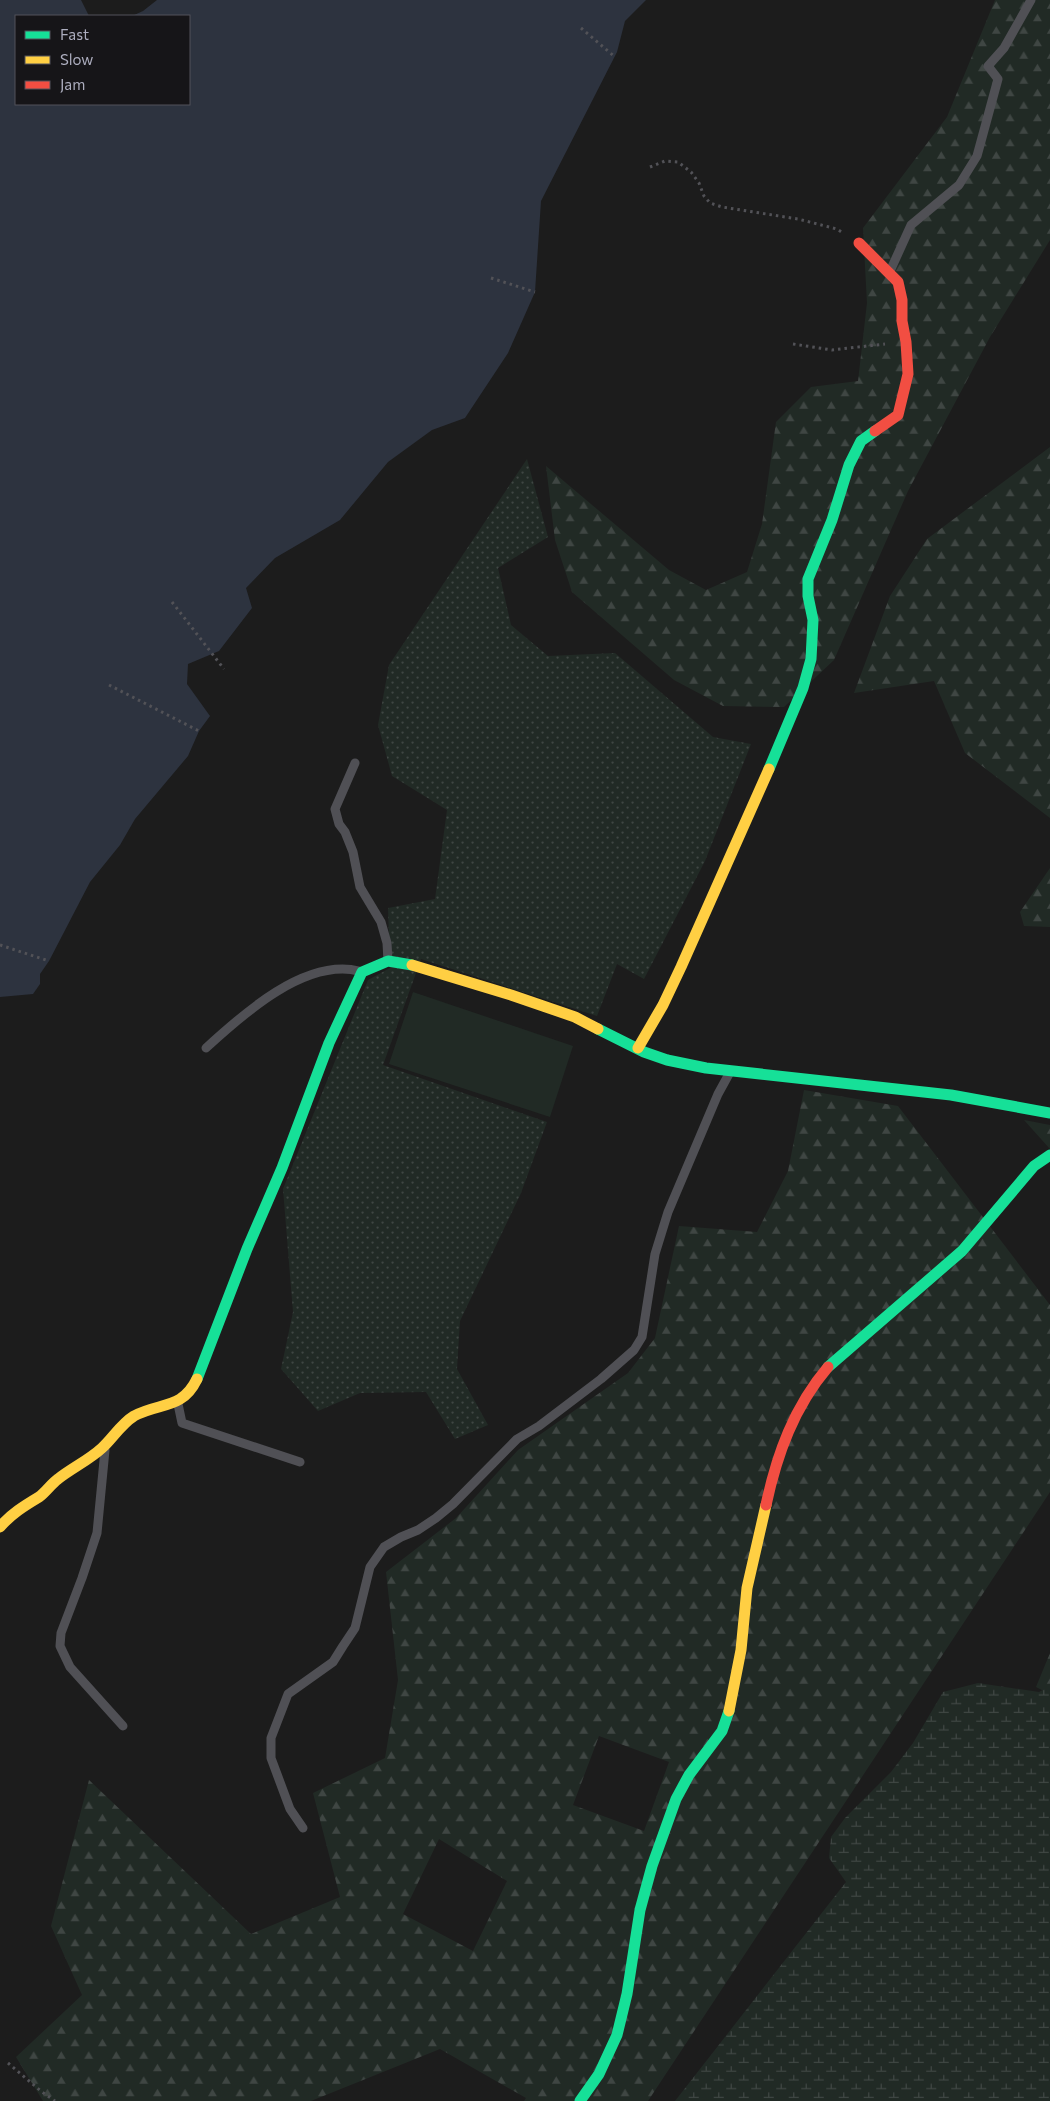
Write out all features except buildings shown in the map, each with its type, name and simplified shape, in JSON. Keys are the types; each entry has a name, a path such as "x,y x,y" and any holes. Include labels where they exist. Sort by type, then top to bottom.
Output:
{"street":[{"path":"638,1048 663,1005 681,967 724,868 753,808 803,688 811,659 813,620 808,596 808,579 832,520 849,465 861,441 898,415 904,396 908,374 906,342 902,321 902,300 898,282 859,242"},
{"path":"0,1527 9,1516 82,1464 133,1417 188,1395 196,1381 247,1249 282,1168 329,1043 362,972 388,961 419,966 511,994 575,1017 666,1060 731,1070 951,1095 1050,1113"},
{"path":"580,2101 599,2074 617,2035 627,1994 640,1910 652,1866 666,1826 676,1800 690,1775 722,1731 730,1708 738,1669 749,1579 775,1465 789,1428 807,1394 827,1368 962,1251 1034,1166 1050,1155"}],"lane":[{"path":"890,272 912,225 959,185 976,156 998,79 988,66 1004,48 1032,0"},
{"path":"355,763 335,809 339,824 345,832 353,852 360,887 381,922 387,943 388,961"},
{"path":"206,1048 258,1004 301,978 326,970 351,969 362,972"},
{"path":"303,1828 290,1809 271,1758 271,1738 288,1694 333,1662 355,1628 370,1567 384,1547 401,1536 418,1530 436,1518 517,1439 539,1426 601,1379 634,1350 642,1337 655,1254 668,1212 718,1094 731,1070"},
{"path":"177,1401 182,1423 300,1462"},
{"path":"105,1444 97,1533 61,1633 60,1646 70,1668 123,1726"}],"path":[{"path":"582,28 615,57"},
{"path":"650,167 665,161 678,162 691,172 710,203 741,211 798,219 837,229 859,242"},
{"path":"491,278 535,292"},
{"path":"793,344 832,350 906,342"},
{"path":"172,602 224,669"},
{"path":"109,684 199,731"},
{"path":"0,945 49,960"},
{"path":"8,2063 55,2101"}],"green space":[{"path":"995,0 1050,0 1050,240 990,337 908,491 834,660 784,707 723,706 674,680 572,592 555,540 546,466 669,570 706,590 747,572 762,524 776,422 811,387 858,381 867,303 863,228 947,117"},
{"path":"1050,447 1050,818 965,753 934,681 854,693 890,596 927,539"},
{"path":"527,459 548,537 498,568 511,625 548,656 615,653 713,737 751,744 705,861 644,979 617,964 597,1016 421,959 383,1065 547,1122 521,1193 460,1321 457,1369 488,1425 455,1439 426,1392 360,1393 318,1411 281,1369 293,1312 283,1189 368,980 390,968 388,908 435,899 447,810 392,776 378,725 389,665"},
{"path":"1050,868 1050,927 1024,926 1020,912"},
{"path":"413,992 573,1046 550,1117 389,1064"},
{"path":"804,1090 898,1106 1050,1305 1050,1492 648,2101 524,2101 526,2098 440,2049 311,2101 43,2101 16,2057 82,1995 51,1926 89,1780 251,1934 340,1897 313,1793 385,1758 398,1680 386,1572 456,1518 518,1450 628,1373 655,1338 679,1226 757,1232 788,1171","holes":["599,1736 669,1762 644,1831 573,1805","439,1839 507,1881 473,1951 403,1914"]},
{"path":"1024,1120 1050,1125 1050,1149"},
{"path":"1050,1653 1050,1694 1036,1687"},
{"path":"978,1683 1039,1692 1050,1686 1050,2101 675,2101 846,1882 829,1858 831,1837 845,1818 891,1772 913,1743 943,1692"}],"water":[{"path":"0,0 81,0 88,15 15,15 15,105 190,105 190,15 134,15 157,0 646,0 625,21 617,52 541,201 535,292 508,353 465,418 432,430 388,462 340,520 275,558 246,588 252,608 219,651 188,664 187,684 210,716 199,731 188,756 135,819 120,845 90,882 49,961 40,974 40,984 33,994 0,997"}],"traffic: fast":[{"path":"769,769 803,688 811,659 813,620 808,596 808,579 832,520 849,465 861,441 875,431"},
{"path":"197,1379 247,1249 282,1168 329,1043 362,972 388,961 412,965"},
{"path":"598,1029 644,1052 667,1060 706,1068 951,1095 1050,1113"},
{"path":"828,1367 962,1251 1034,1166 1050,1155"},
{"path":"580,2101 599,2074 617,2035 627,1994 640,1910 652,1866 676,1799 689,1775 722,1731 729,1711"}],"traffic: slow":[{"path":"638,1048 663,1005 681,967 769,769"},
{"path":"412,965 511,995 575,1017 598,1029"},
{"path":"0,1527 13,1514 42,1495 58,1479 97,1452 129,1419 177,1401 191,1389 197,1379"},
{"path":"729,1711 741,1650 747,1588 766,1505"}],"traffic: jam":[{"path":"859,243 898,282 902,300 902,321 906,342 908,374 898,415 875,431"},
{"path":"766,1505 781,1449 788,1432 806,1398 828,1367"}]}
